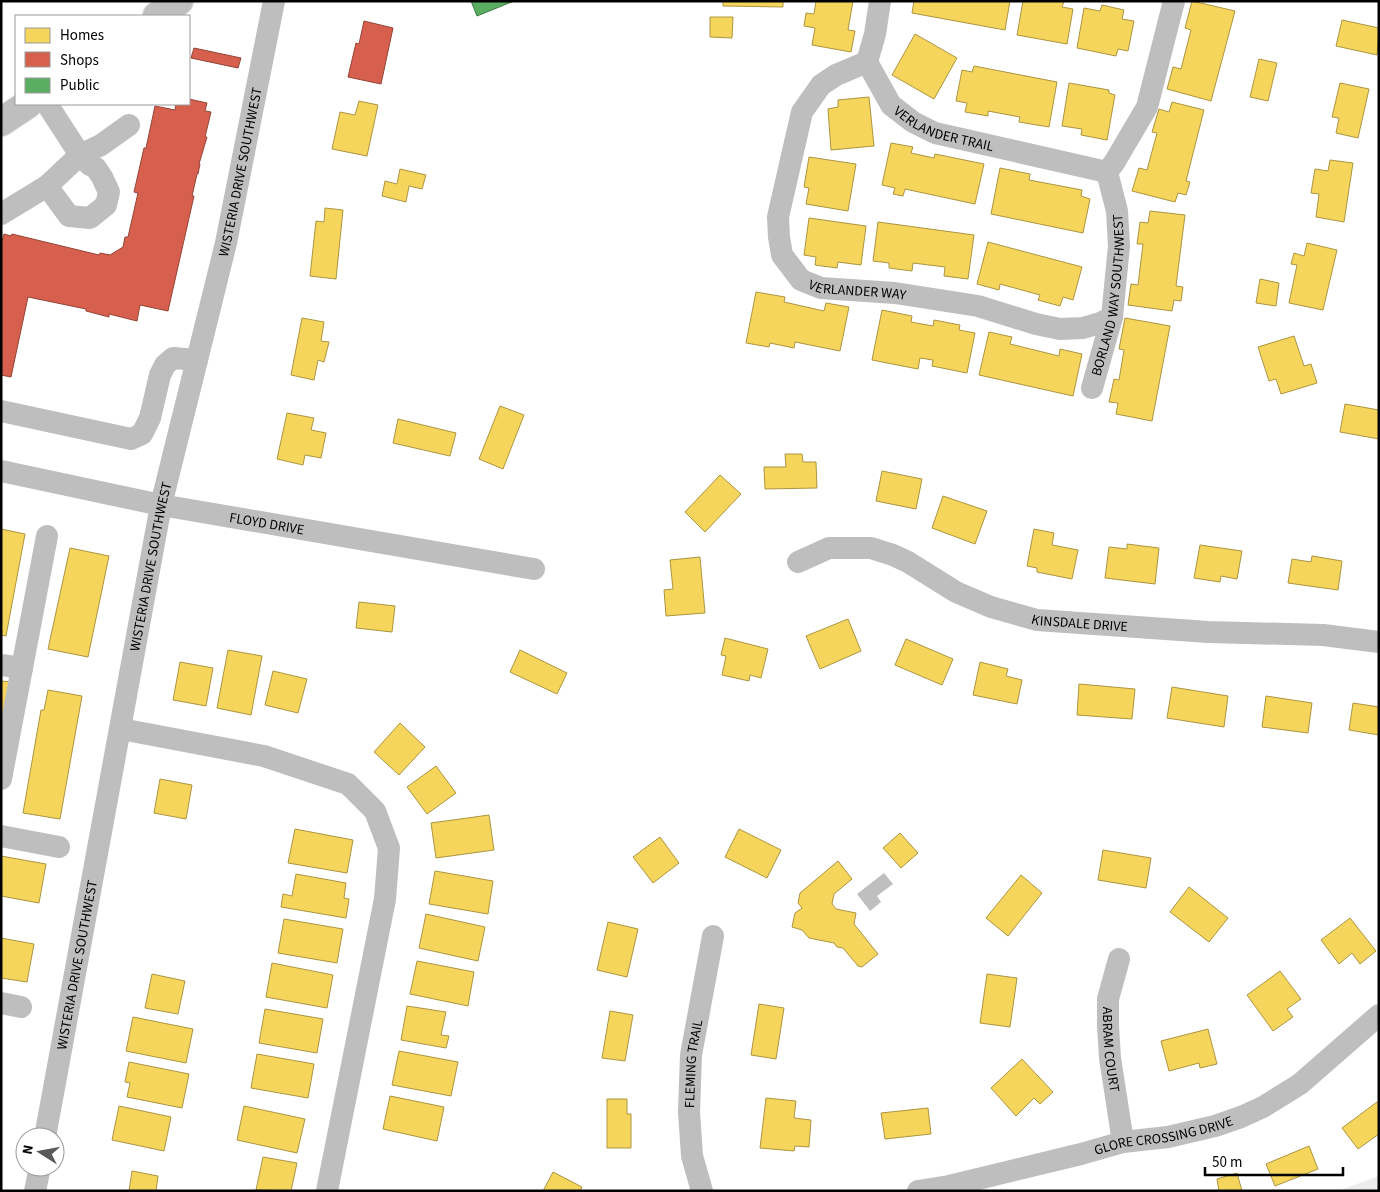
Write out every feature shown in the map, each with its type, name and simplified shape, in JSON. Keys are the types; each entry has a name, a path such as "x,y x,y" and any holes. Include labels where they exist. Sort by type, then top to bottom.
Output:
{"main road":[{"path":"158,15 179,1"},
{"path":"1,122 26,105"}],"street":[{"name":"WISTERIA DRIVE SOUTHWEST","path":"47,1127 161,505 226,242 274,1"},
{"path":"868,62 880,1"},
{"path":"1107,172 1147,107 1172,2"},
{"name":"VERLANDER TRAIL","path":"868,62 891,105 913,122 935,133 1107,172"},
{"name":"VERLANDER WAY","path":"868,62 836,75 820,84 802,112 778,218 778,237 782,255 801,280 821,288 895,294 978,306 1036,324 1060,329 1083,328 1112,318"},
{"path":"48,105 80,156 96,168 102,176 109,192 106,206 90,218 68,216 48,186"},
{"path":"1,214 48,186 80,156 101,145 129,125"},
{"name":"BORLAND WAY SOUTHWEST","path":"1092,388 1112,318 1119,246 1117,211 1107,172"},
{"path":"1,411 131,439 142,434 150,418 160,375 165,365 173,358 197,360"},
{"name":"FLOYD DRIVE","path":"1,471 161,505 534,570"},
{"path":"1,779 12,666 47,536"},
{"name":"KINSDALE DRIVE","path":"798,562 829,548 871,548 893,555 965,596 991,607 1037,620 1208,632 1323,636 1379,642"},
{"path":"121,729 264,756 348,784 375,811 389,848 384,899 327,1191"},
{"path":"1,836 59,847"},
{"name":"FLEMING TRAIL","path":"702,1191 692,1156 689,1112 691,1055 713,936"},
{"name":"ABRAM COURT","path":"1120,959 1108,999 1108,1026 1110,1058 1123,1142"},
{"name":"GLORE CROSSING DRIVE","path":"918,1191 949,1186 1123,1142 1168,1137 1215,1126 1263,1107 1300,1084 1379,1015"},
{"path":"35,1191 38,1177"}],"shaded area":[{"path":"884,873 893,884 877,896 881,902 870,911 857,894"},
{"path":"1379,1176 1379,1191 1338,1191"}],"building: Homes":[{"path":"723,1 783,1 783,7 723,6"},
{"path":"816,1 853,1 848,30 855,31 851,52 812,45 815,28 804,26 806,13 814,14"},
{"path":"914,1 1010,1 1005,30 912,13"},
{"path":"1023,1 1064,1 1062,7 1073,9 1067,44 1017,35"},
{"path":"1192,1 1235,11 1211,101 1167,89 1173,67 1181,69 1191,30 1185,28"},
{"path":"1102,5 1124,10 1122,19 1134,21 1128,51 1118,49 1116,56 1077,48 1084,8 1100,11"},
{"path":"710,17 733,17 732,38 710,37"},
{"path":"1342,20 1379,28 1377,55 1336,46"},
{"path":"915,34 957,58 934,99 892,75"},
{"path":"1259,59 1277,63 1268,101 1250,97"},
{"path":"974,66 1057,82 1049,127 1019,122 1020,117 988,111 988,116 965,112 967,103 956,101 962,70 972,72"},
{"path":"1069,83 1109,90 1109,93 1115,95 1107,140 1081,135 1082,129 1062,126"},
{"path":"1340,83 1369,89 1358,138 1336,133 1339,118 1332,117"},
{"path":"869,97 874,146 831,150 828,109 838,107 838,100"},
{"path":"359,101 378,105 367,156 332,149 340,112 355,115"},
{"path":"1172,102 1204,110 1186,181 1190,182 1186,195 1178,193 1175,202 1132,191 1139,168 1147,170 1157,133 1152,132 1159,109 1169,112"},
{"path":"891,143 913,147 911,153 934,158 935,154 984,164 975,204 905,189 903,196 893,194 895,188 882,185"},
{"path":"809,157 856,164 848,211 806,204 809,188 804,187"},
{"path":"1330,160 1353,163 1344,222 1316,217 1319,194 1311,193 1315,169 1328,171"},
{"path":"1000,168 1030,174 1029,180 1082,190 1081,196 1090,199 1083,233 991,214"},
{"path":"400,169 426,175 422,189 409,186 406,202 382,196 385,181 397,184"},
{"path":"325,208 343,210 336,279 310,276 316,221 324,222"},
{"path":"1150,211 1185,215 1176,286 1183,287 1181,301 1174,300 1172,311 1128,305 1131,284 1138,285 1143,244 1137,244 1140,222 1148,223"},
{"path":"809,218 866,226 861,265 838,262 837,268 815,265 816,257 804,255"},
{"path":"878,222 974,235 968,279 944,276 945,267 913,263 912,271 889,268 889,263 873,261"},
{"path":"988,242 1082,267 1073,300 1063,297 1060,306 1038,300 1040,295 1000,284 999,290 977,284"},
{"path":"1307,243 1337,250 1323,310 1289,303 1297,265 1291,264 1294,253 1304,256"},
{"path":"1260,279 1279,283 1276,306 1256,303"},
{"path":"756,292 785,297 784,302 824,311 826,303 849,307 840,351 795,342 794,348 770,343 769,347 746,343"},
{"path":"882,310 912,316 911,322 933,326 934,320 960,325 959,330 975,333 967,373 932,366 933,360 920,358 918,369 872,360"},
{"path":"302,318 324,322 321,341 329,342 324,362 318,360 314,380 291,375"},
{"path":"1125,318 1170,326 1152,421 1116,414 1118,403 1109,402 1114,379 1119,380 1124,350 1119,349"},
{"path":"989,332 1012,337 1010,344 1059,356 1060,349 1082,354 1073,396 979,375"},
{"path":"1294,336 1304,366 1311,364 1317,383 1281,394 1276,379 1269,381 1258,347"},
{"path":"1345,404 1379,410 1379,439 1340,432"},
{"path":"500,406 524,415 503,469 479,459"},
{"path":"287,413 314,418 311,430 326,433 321,458 305,455 303,465 277,459"},
{"path":"398,419 456,433 450,456 393,443"},
{"path":"785,454 802,454 803,462 816,462 817,488 765,489 764,467 786,467"},
{"path":"882,471 922,479 916,509 876,501"},
{"path":"720,475 741,494 705,532 685,512"},
{"path":"943,496 987,511 975,544 932,528"},
{"path":"1,529 25,534 6,636 1,635"},
{"path":"1034,529 1054,533 1052,545 1078,550 1072,579 1037,572 1037,568 1027,566"},
{"path":"1127,544 1159,548 1155,584 1105,578 1109,547 1127,549"},
{"path":"1200,545 1242,551 1237,579 1221,576 1220,582 1194,578"},
{"path":"70,548 109,556 88,657 48,649"},
{"path":"1312,556 1342,561 1338,590 1288,583 1292,559 1311,562"},
{"path":"700,557 705,613 666,616 664,590 673,589 670,560"},
{"path":"359,602 395,606 392,632 356,628"},
{"path":"848,619 861,651 820,669 806,636"},
{"path":"725,638 768,649 761,678 750,675 749,681 722,675 726,656 721,655"},
{"path":"906,639 953,659 942,685 895,665"},
{"path":"228,650 262,656 251,715 217,708"},
{"path":"520,650 567,673 557,694 510,672"},
{"path":"180,662 213,668 206,706 173,700"},
{"path":"980,662 1008,669 1006,676 1022,680 1017,704 973,695"},
{"path":"273,671 307,679 298,713 265,705"},
{"path":"1,681 10,682 1,726"},
{"path":"1079,684 1135,689 1132,719 1077,715"},
{"path":"1172,687 1228,696 1224,727 1167,718"},
{"path":"48,690 82,696 60,819 23,813 41,710 44,710"},
{"path":"1266,696 1312,703 1308,733 1262,727"},
{"path":"1353,703 1379,707 1379,735 1349,730"},
{"path":"400,723 425,747 399,775 374,752"},
{"path":"436,766 456,793 427,814 407,787"},
{"path":"160,779 192,785 186,819 154,813"},
{"path":"489,815 494,850 436,858 431,823"},
{"path":"295,829 353,840 347,873 288,863"},
{"path":"739,829 781,850 767,878 725,857"},
{"path":"900,833 918,853 901,868 883,848"},
{"path":"660,837 679,863 653,883 633,857"},
{"path":"1103,850 1151,858 1146,888 1098,880"},
{"path":"1,856 46,864 39,903 1,896"},
{"path":"838,861 852,879 834,894 832,904 836,909 856,913 854,924 878,954 862,967 858,966 843,948 837,947 834,943 809,938 802,930 792,927 795,913 802,908 798,903 800,893"},
{"path":"435,871 493,881 488,914 429,904"},
{"path":"296,874 346,883 344,898 349,899 346,918 281,907 283,894 292,896"},
{"path":"1021,875 1042,893 1008,936 986,918"},
{"path":"1189,887 1228,918 1209,942 1170,912"},
{"path":"426,914 485,927 478,961 419,948"},
{"path":"1350,918 1376,951 1360,964 1352,953 1339,964 1321,940"},
{"path":"284,919 343,929 337,963 278,953"},
{"path":"608,922 638,929 627,977 597,970"},
{"path":"1,938 34,944 27,982 1,978"},
{"path":"417,961 474,972 468,1006 410,994"},
{"path":"272,963 333,975 327,1008 266,997"},
{"path":"1280,971 1301,999 1287,1009 1293,1017 1273,1031 1247,995"},
{"path":"152,974 185,981 178,1014 145,1008"},
{"path":"987,974 1017,978 1010,1027 980,1023"},
{"path":"759,1004 784,1008 776,1059 751,1055"},
{"path":"407,1006 446,1012 441,1035 449,1036 446,1048 401,1040"},
{"path":"265,1009 323,1019 317,1053 259,1043"},
{"path":"610,1011 633,1015 625,1061 602,1058"},
{"path":"133,1017 193,1029 186,1063 126,1051"},
{"path":"1208,1029 1217,1064 1200,1068 1199,1063 1169,1071 1161,1041"},
{"path":"399,1051 458,1062 451,1096 392,1085"},
{"path":"257,1054 314,1064 308,1098 251,1088"},
{"path":"1022,1059 1053,1092 1040,1104 1034,1098 1016,1116 991,1088"},
{"path":"129,1062 189,1074 182,1108 127,1097 130,1083 125,1082"},
{"path":"390,1096 444,1107 437,1141 383,1129"},
{"path":"766,1098 796,1101 794,1118 811,1120 809,1147 795,1146 794,1151 760,1148"},
{"path":"607,1099 627,1099 627,1114 631,1114 631,1148 607,1148"},
{"path":"1377,1102 1379,1104 1379,1134 1358,1149 1342,1128"},
{"path":"119,1106 171,1117 164,1151 112,1140"},
{"path":"244,1106 305,1119 297,1153 237,1140"},
{"path":"928,1108 931,1134 885,1139 881,1113"},
{"path":"1309,1146 1318,1169 1275,1186 1266,1164"},
{"path":"263,1157 297,1163 291,1191 256,1190"},
{"path":"132,1171 158,1176 156,1191 129,1191"},
{"path":"553,1172 582,1187 580,1191 543,1191"},
{"path":"1237,1173 1242,1191 1219,1191 1217,1179"}],"building: Shops":[{"path":"364,21 393,28 381,84 348,77 356,43 359,44"},
{"path":"194,48 241,58 238,68 191,58"},
{"path":"190,99 207,103 205,111 211,112 168,311 140,305 137,321 109,314 109,317 86,311 86,309 28,297 11,377 1,375 1,245 4,234 11,236 12,234 99,255 100,253 110,255 123,247 125,237 128,237 138,193 134,192 155,106 175,110 176,105 190,105"}],"building: Public":[{"path":"471,1 514,1 477,16"}]}
